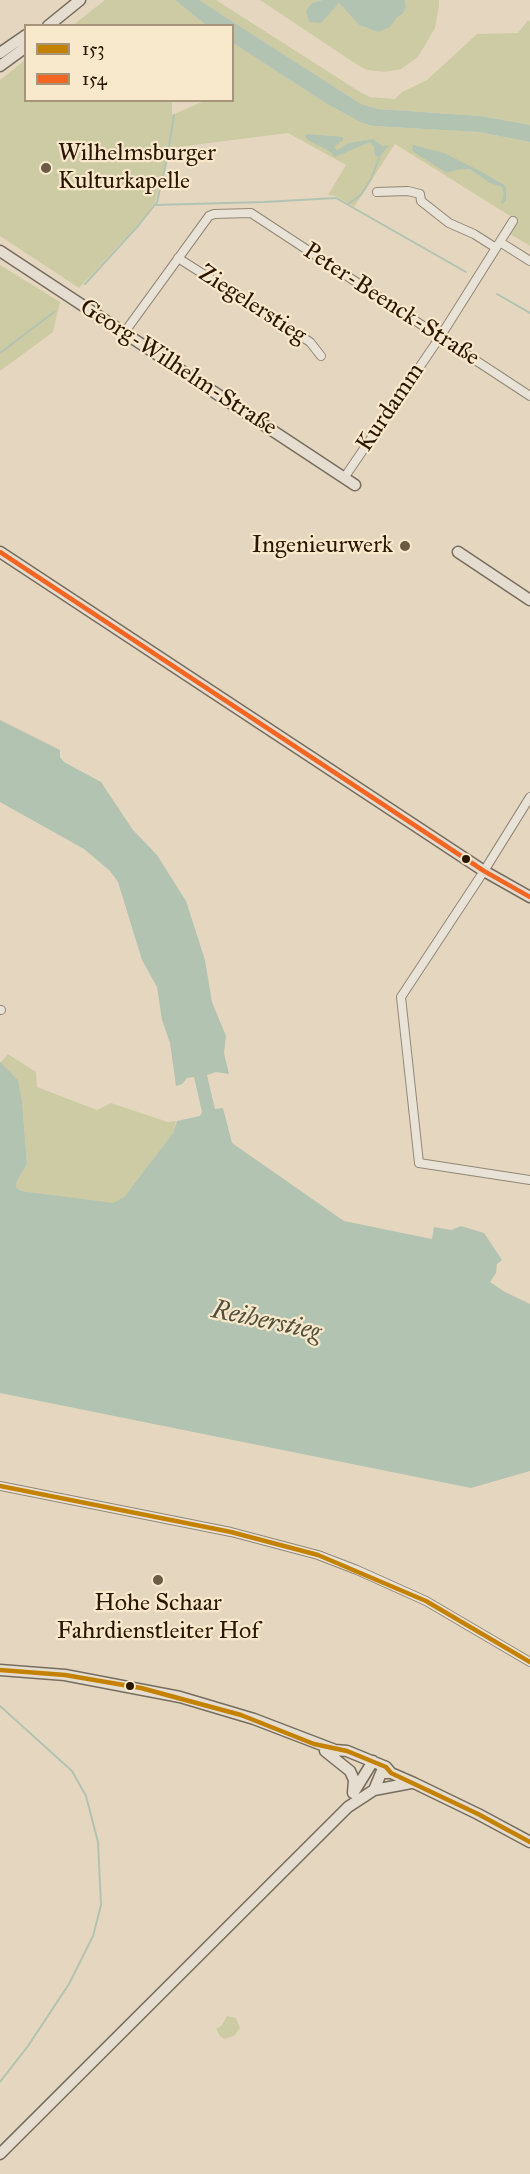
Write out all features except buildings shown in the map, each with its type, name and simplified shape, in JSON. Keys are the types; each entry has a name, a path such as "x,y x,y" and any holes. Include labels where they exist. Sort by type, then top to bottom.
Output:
{"main road":[{"path":"49,24 81,0"},
{"path":"2,56 24,37"},
{"path":"2,56 24,48"},
{"name":"Georg-Wilhelm-Straße","path":"0,251 356,485"},
{"path":"0,552 484,872 530,897"},
{"path":"458,552 530,600"},
{"path":"0,1670 65,1675 165,1694 248,1717 314,1743 335,1750 347,1751 371,1765 478,1814 530,1842"},
{"path":"314,1743 350,1771 354,1780 353,1793"},
{"path":"348,1807 353,1793 371,1765"},
{"path":"374,1790 385,1770"},
{"path":"0,2154 348,1807 374,1790 414,1783"}],"street":[{"path":"377,192 408,190 420,194 421,201 449,223 530,261"},
{"name":"Peter-Beenck-Straße","path":"178,258 208,216 251,213 530,396"},
{"name":"Kurdamm","path":"344,478 440,337 513,221"},
{"path":"124,333 178,258"},
{"name":"Ziegelerstieg","path":"178,258 310,342 321,356"},
{"path":"530,796 484,872 401,997 419,1163 530,1180"},
{"path":"0,1486 231,1532 318,1555 426,1601 530,1662"}],"shaded area":[{"path":"105,0 175,0 205,24 75,24"},
{"path":"199,0 216,0 360,92 370,97 395,99 402,92 427,80 477,34 518,33 528,20 530,21 530,125 481,116 378,109 361,104"},
{"path":"260,0 322,0 312,3 335,6 339,3 359,25 378,32 406,8 405,0 439,0 439,6 435,28 418,57 401,69 385,72 367,70 356,64"},
{"path":"234,44 327,104 362,123 373,126 479,132 530,142 530,246 510,234 518,221 395,144 354,207 335,196 328,195 346,165 288,133 170,148 155,202 145,217 79,288 0,236 0,80 24,61 24,102 172,102 172,115 202,102 234,102"},
{"path":"0,265 60,302 53,332 0,371"},
{"path":"8,1054 36,1072 37,1087 97,1110 111,1103 168,1122 176,1121 173,1133 124,1197 113,1204 21,1191 16,1187 27,1164 22,1100 18,1080 0,1063"},
{"path":"227,2016 236,2018 240,2028 234,2036 224,2039 216,2029 222,2025"}],"water":[{"path":"175,0 199,0 361,104 378,109 481,116 530,125 530,142 479,132 373,126 362,123 327,104 234,44 234,24 205,24"},
{"path":"322,0 405,0 406,8 390,27 378,32 359,25 339,3 321,23 309,22 306,11 312,3"},
{"path":"307,134 343,137 343,140 334,147 337,150 349,143 373,139 382,146 389,145 379,158 375,155 374,147 370,142 335,157 329,151 308,140 305,136"},
{"path":"413,145 444,153 504,185 506,201 502,204 501,202 504,194 502,187 490,183 470,169 447,173 415,153 412,150"},
{"name":"Reiherstieg","path":"0,720 60,750 60,757 64,762 101,782 133,830 157,855 186,901 205,960 212,1002 226,1036 224,1053 229,1074 216,1072 207,1075 215,1109 223,1108 232,1143 344,1221 432,1239 434,1227 451,1230 461,1226 484,1233 502,1260 497,1264 496,1273 490,1282 530,1304 530,1471 471,1488 0,1393 0,1062 18,1080 22,1100 27,1164 17,1181 16,1187 21,1191 113,1203 124,1197 173,1133 177,1121 200,1116 202,1112 194,1077 187,1078 182,1084 176,1086 170,1043 162,1020 157,987 142,960 118,882 110,871 84,849 0,802"}],"waterway":[{"path":"85,284 157,202 174,115"},
{"path":"348,204 361,195 371,179 379,158"},
{"path":"154,205 336,198 466,272"},
{"path":"497,294 530,313"},
{"path":"0,353 54,312"},
{"path":"0,1706 72,1771 86,1796 98,1842 101,1905 93,1936 69,1984 28,2046 0,2082"}],"transit line":[{"name":"154","path":"0,552 484,871 530,897"},
{"name":"153","path":"0,1486 231,1532 318,1555 426,1601 530,1662"},
{"name":"153","path":"0,1670 65,1675 141,1688 241,1715 314,1744 347,1751 386,1767 391,1773 478,1814 530,1842"}],"place":[{"name":"Wilhelmsburger Kulturkapelle","path":"46,168"},
{"name":"Ingenieurwerk","path":"405,546"},
{"name":"Hohe Schaar Fahrdienstleiter Hof","path":"158,1580"}]}
